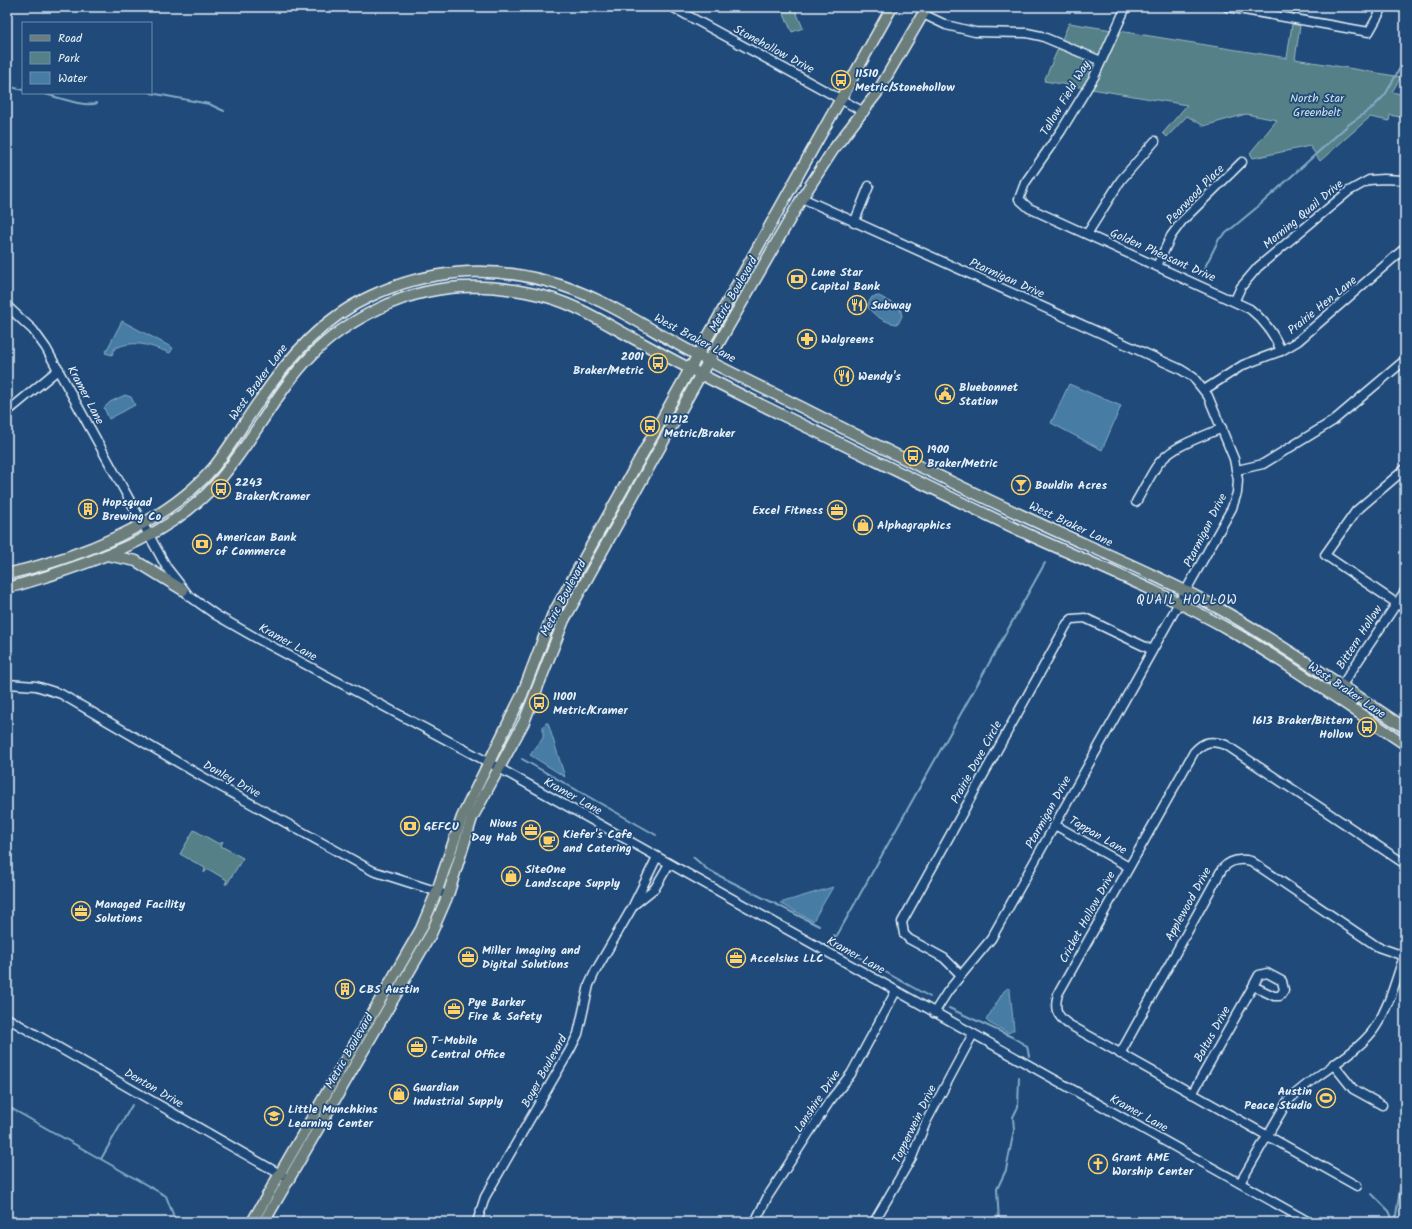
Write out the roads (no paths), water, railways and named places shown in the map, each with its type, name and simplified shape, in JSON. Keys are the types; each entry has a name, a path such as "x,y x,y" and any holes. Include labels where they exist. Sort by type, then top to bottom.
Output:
{"main road":[{"name":"Metric Boulevard","path":"252,1222 410,949 437,891 462,817 522,695 552,616 892,7"},
{"name":"Metric Boulevard","path":"264,1222 420,954 448,895 472,818 524,722 564,620 802,198 833,150 864,112 892,70 925,10"},
{"name":"West Braker Lane","path":"7,574 53,561 96,546 141,523 182,499 200,482 225,452 260,399 291,357 318,329 350,306 377,293 420,278 457,272 486,271 523,275 545,280 593,297 698,356 976,494 1186,592 1259,632 1405,728"},
{"path":"420,278 425,292"},
{"path":"404,283 409,297"},
{"name":"West Braker Lane","path":"7,588 85,564 107,555 149,536 186,512 216,484 249,442 273,406 313,354 340,332 379,308 425,292 459,287 492,286 551,298 574,307 702,376 968,506 1178,603 1238,635 1405,744"},
{"path":"260,399 273,406"},
{"path":"832,439 841,427"},
{"path":"968,506 976,494"},
{"path":"107,555 136,561 183,590"},
{"path":"586,557 596,563"}],"street":[{"name":"Stonehollow Drive","path":"672,7 864,112"},
{"name":"Tallow Field Way","path":"1019,199 1025,183 1061,131 1094,77 1126,7"},
{"path":"1227,7 1369,32 1383,7"},
{"path":"925,10 946,25 975,32 1027,33 1041,36 1101,61"},
{"path":"1087,234 1121,180 1155,141"},
{"name":"Pearwood Place","path":"1158,266 1171,236 1182,221 1242,162"},
{"name":"Morning Quail Drive","path":"1234,300 1241,287 1258,267 1349,191 1369,180 1383,178 1405,180"},
{"path":"854,223 869,186"},
{"name":"Ptarmigan Drive","path":"802,198 854,223 1180,369 1192,377 1204,390 1222,428 1237,470 1237,494 1232,508 1186,592 1178,603 991,939 982,952 961,975 934,1013"},
{"name":"Golden Pheasant Drive","path":"1019,199 1029,208 1234,300 1250,309 1264,321 1274,335 1281,351"},
{"name":"Prairie Hen Lane","path":"1204,390 1243,365 1281,351 1313,330 1405,248"},
{"name":"Kramer Lane","path":"7,306 33,330 59,369 141,523 167,568 183,590 216,615 499,768 1309,1222"},
{"path":"1237,470 1263,464 1333,422 1405,360"},
{"path":"7,412 59,369"},
{"path":"1136,502 1157,466 1164,458 1177,449 1222,428"},
{"path":"1405,469 1356,511 1324,555 1405,609"},
{"name":"Bittern Hollow","path":"1334,697 1405,591"},
{"name":"Prairie Dove Circle","path":"961,975 944,958 909,939 904,934 902,922 1067,624 1072,619 1085,618 1152,650"},
{"name":"Donley Drive","path":"7,684 36,686 61,694 203,777 373,871 448,895"},
{"name":"Cricket Hollow Drive","path":"1357,1186 1068,1024 1059,1017 1056,1009 1056,1002 1058,994 1129,867 1194,752 1201,745 1216,741 1226,745 1405,864"},
{"name":"Tappan Lane","path":"1055,825 1129,867"},
{"name":"Boyer Boulevard","path":"477,1222 485,1197 578,1034 589,985 633,906 657,857"},
{"name":"Applewood Drive","path":"1120,1054 1222,869 1228,863 1236,860 1243,859 1251,861 1378,947 1404,954"},
{"name":"Boyer Boulevard","path":"633,906 655,888 669,864"},
{"path":"1240,1183 1279,1114 1296,1092 1358,1046 1371,1032 1387,1006 1404,954"},
{"name":"Baltus Drive","path":"1192,1094 1253,986"},
{"name":"Lanshire Drive","path":"755,1222 768,1196 829,1102 850,1074 896,991"},
{"name":"Denton Drive","path":"7,1018 289,1180"},
{"name":"Topperwein Drive","path":"874,1222 912,1157 926,1122 973,1034"},
{"path":"1333,1064 1353,1089 1382,1105"}],"water":[{"path":"879,296 900,307 902,316 898,324 894,324 880,318 869,309 867,305 872,297"},
{"path":"122,321 173,348 170,353 143,344 130,344 115,348 112,355 105,353"},
{"path":"1069,384 1121,406 1102,450 1051,423"},
{"path":"125,395 131,397 135,405 109,419 104,408 110,402"},
{"path":"548,723 565,777 530,755 543,738 543,726"},
{"path":"833,887 813,921 780,903"},
{"path":"1008,988 1010,990 1014,1030 1008,1033 986,1020 1004,991"}],"waterway":[{"path":"1201,275 1219,239 1261,204 1348,125 1372,108 1385,95 1405,59"},
{"path":"7,86 22,90"},
{"path":"152,93 209,104 224,111"},
{"path":"45,94 79,103 97,103"},
{"path":"835,939 1045,563"},
{"path":"522,759 656,835"},
{"path":"693,857 708,870 819,926"},
{"path":"834,935 837,945 930,997"},
{"path":"949,1008 1012,1037 1027,1046 1029,1056"},
{"path":"999,1222 997,1189 1006,1170 1014,1130 1013,1117 1018,1107 1019,1077"},
{"path":"101,1159 132,1105"},
{"path":"7,1106 166,1196 176,1222"},
{"path":"1395,1222 1405,1157"},
{"path":"1372,1194 1389,1211 1394,1222"}],"place":[{"name":"11510 Metric/Stonehollow","path":"841,80"},
{"name":"Lone Star Capital Bank","path":"797,279"},
{"name":"Subway","path":"857,305"},
{"name":"Walgreens","path":"807,339"},
{"name":"2001 Braker/Metric","path":"658,363"},
{"name":"Wendy's","path":"844,376"},
{"name":"Bluebonnet Station","path":"945,394"},
{"name":"11212 Metric/Braker","path":"650,426"},
{"name":"1900 Braker/Metric","path":"913,456"},
{"name":"Bouldin Acres","path":"1021,485"},
{"name":"2243 Braker/Kramer","path":"221,489"},
{"name":"Hopsquad Brewing Co","path":"88,509"},
{"name":"Excel Fitness","path":"837,510"},
{"name":"Alphagraphics","path":"863,525"},
{"name":"American Bank of Commerce","path":"202,544"},
{"name":"11001 Metric/Kramer","path":"539,703"},
{"name":"1613 Braker/Bittern Hollow","path":"1367,727"},
{"name":"GEFCU","path":"410,826"},
{"name":"Nious Day Hab","path":"531,830"},
{"name":"Kiefer's Cafe and Catering","path":"549,841"},
{"name":"SiteOne Landscape Supply","path":"511,876"},
{"name":"Managed Facility Solutions","path":"81,911"},
{"name":"Miller Imaging and Digital Solutions","path":"468,957"},
{"name":"Accelsius LLC","path":"736,958"},
{"name":"CBS Austin","path":"345,989"},
{"name":"Pye Barker Fire & Safety","path":"454,1009"},
{"name":"T-Mobile Central Office","path":"417,1047"},
{"name":"Guardian Industrial Supply","path":"399,1094"},
{"name":"Austin Peace Studio","path":"1326,1098"},
{"name":"Little Munchkins Learning Center","path":"274,1116"},
{"name":"Grant AME Worship Center","path":"1098,1164"}],"district":[{"name":"QUAIL HOLLOW","path":"1187,599"}],"park label":[{"name":"North Star Greenbelt","path":"1317,105"}]}
